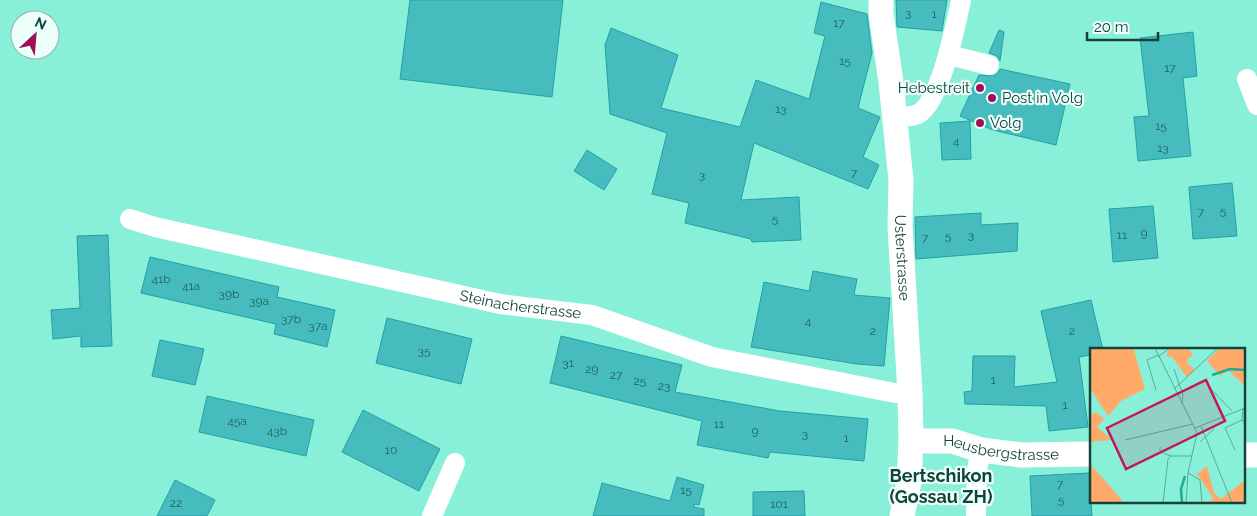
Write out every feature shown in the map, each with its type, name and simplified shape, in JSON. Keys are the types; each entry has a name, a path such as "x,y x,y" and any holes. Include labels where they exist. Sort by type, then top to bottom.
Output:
{"street":[{"name":"Usterstrasse","path":"881,0 881,14 901,180 900,227 910,393 911,441 909,482 902,516"},
{"path":"895,118 918,114 930,100 949,55 961,0"},
{"path":"949,55 989,65"},
{"path":"1247,79 1257,105"},
{"name":"Steinacherstrasse","path":"130,219 155,227 500,304 592,315 712,357 895,392 910,393"},
{"name":"Heusbergstrasse","path":"911,441 952,440 981,450 1021,455 1090,454"},
{"path":"976,516 977,470 981,450"},
{"path":"1244,455 1257,455"},
{"path":"432,516 455,463"}],"building":[{"path":"410,0 563,0 552,97 400,79"},
{"path":"896,0 947,0 942,31 897,27"},
{"path":"821,2 867,14 872,53 858,108 880,117 863,157 879,165 868,189 754,143 741,200 799,197 801,240 752,242 751,239 685,223 689,203 652,194 667,133 610,114 605,45 611,28 678,55 661,108 740,127 756,80 809,99 825,36 814,33"},
{"path":"999,30 1004,32 1000,61 997,56 989,53"},
{"path":"1193,32 1197,76 1183,78 1191,156 1138,161 1134,117 1149,116 1140,38"},
{"path":"1000,69 1070,84 1056,145 993,130 960,116 979,75 993,76"},
{"path":"970,121 971,159 942,160 940,123"},
{"path":"587,150 617,169 604,190 574,171"},
{"path":"1232,183 1237,236 1193,239 1189,187"},
{"path":"1153,206 1158,258 1113,262 1109,209"},
{"path":"981,213 981,225 1018,223 1017,251 916,259 915,217"},
{"path":"108,235 112,346 81,347 81,336 53,339 51,310 80,308 77,236"},
{"path":"150,257 279,287 277,297 335,310 327,347 274,334 276,324 141,293"},
{"path":"813,271 857,279 854,295 890,298 884,366 857,364 751,347 764,282 809,291"},
{"path":"1091,300 1103,348 1090,348 1090,355 1079,357 1088,427 1049,431 1046,406 965,404 964,392 972,391 973,356 1015,356 1014,387 1057,382 1041,311"},
{"path":"387,318 472,339 461,384 376,363"},
{"path":"561,336 682,365 675,392 780,411 868,419 864,461 770,452 768,458 697,445 702,421 550,383"},
{"path":"160,340 204,349 195,385 152,376"},
{"path":"207,396 314,420 306,456 199,432"},
{"path":"363,410 440,449 419,491 342,452"},
{"path":"1089,473 1092,516 1032,516 1030,476"},
{"path":"677,477 704,485 699,505 694,504 694,507 704,509 704,516 593,516 602,483 670,501"},
{"path":"175,480 215,500 207,516 157,516"},
{"path":"804,491 805,516 753,516 753,492"}],"place":[{"name":"Hebestreit","path":"980,88"},
{"name":"Post in Volg","path":"992,98"},
{"name":"Volg","path":"980,123"}],"district":[{"name":"Bertschikon (Gossau ZH)","path":"941,486"}]}
